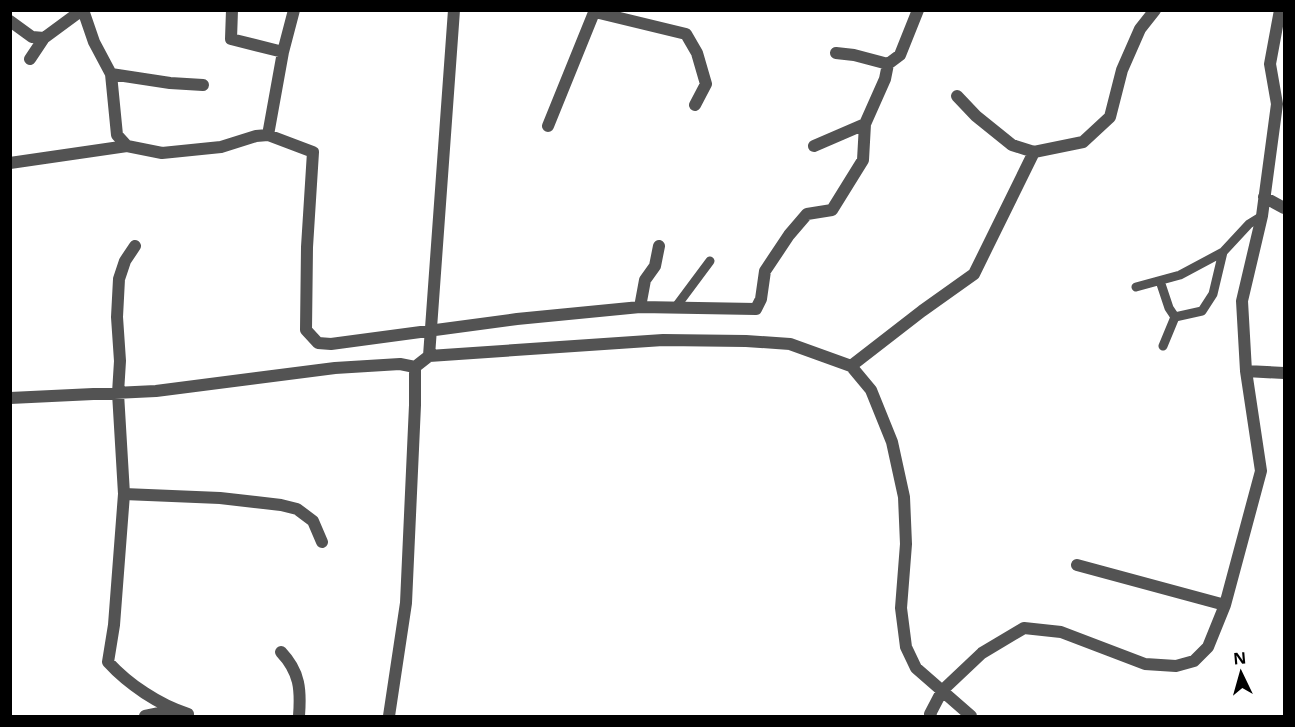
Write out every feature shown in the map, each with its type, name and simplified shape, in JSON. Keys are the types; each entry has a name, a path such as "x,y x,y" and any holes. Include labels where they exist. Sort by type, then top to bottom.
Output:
{"street":[{"path":"30,59 44,38 82,10 94,42 111,75 117,135 127,146"},
{"path":"232,10 231,39 283,52"},
{"path":"268,135 283,52 294,10"},
{"path":"429,356 454,10"},
{"path":"10,163 127,146 162,153 221,147 256,136 268,135 313,152 307,247 306,330 318,343 331,344 432,329 640,307 756,309 761,298 765,271 789,235 807,214 832,210 863,160 866,124 885,79 888,64 900,55 918,10"},
{"path":"957,96 976,116 1012,145 1034,152 1083,142 1110,117 1122,70 1140,29 1155,10"},
{"path":"931,717 930,714 944,689 982,653 1024,628 1061,632 1145,664 1176,666 1194,661 1208,647 1225,606 1261,471 1246,370 1242,301 1262,216 1277,104 1270,64 1280,10"},
{"path":"548,126 595,11 686,34 698,53 706,84 694,105"},
{"path":"10,21 32,37 44,38"},
{"path":"836,53 888,64"},
{"path":"111,75 203,85"},
{"path":"814,146 866,124"},
{"path":"851,366 974,274 1034,152"},
{"path":"1264,197 1284,208"},
{"path":"135,246 125,261 119,279 118,393 124,494 114,625 108,662 122,677 180,714"},
{"path":"640,307 645,280 655,266 659,246"},
{"path":"10,398 156,391 335,368 400,364 415,367 429,356 663,340 790,344 851,366 870,390 892,442 903,497 906,544 901,608 906,647 916,668 944,689 971,717"},
{"path":"389,717 406,603 415,367"},
{"path":"1246,370 1284,373"},
{"path":"124,494 220,498 297,509 313,522 322,542"},
{"path":"1077,565 1225,606"},
{"path":"281,652 293,665 299,687 299,717"},
{"path":"145,717 180,714"}],"lane":[{"path":"1136,287 1180,275 1223,252 1249,224 1262,216"},
{"path":"1175,318 1202,311 1214,294 1223,252"},
{"path":"675,308 710,261"},
{"path":"1160,281 1168,308 1175,318"},
{"path":"1163,346 1175,318"}]}
